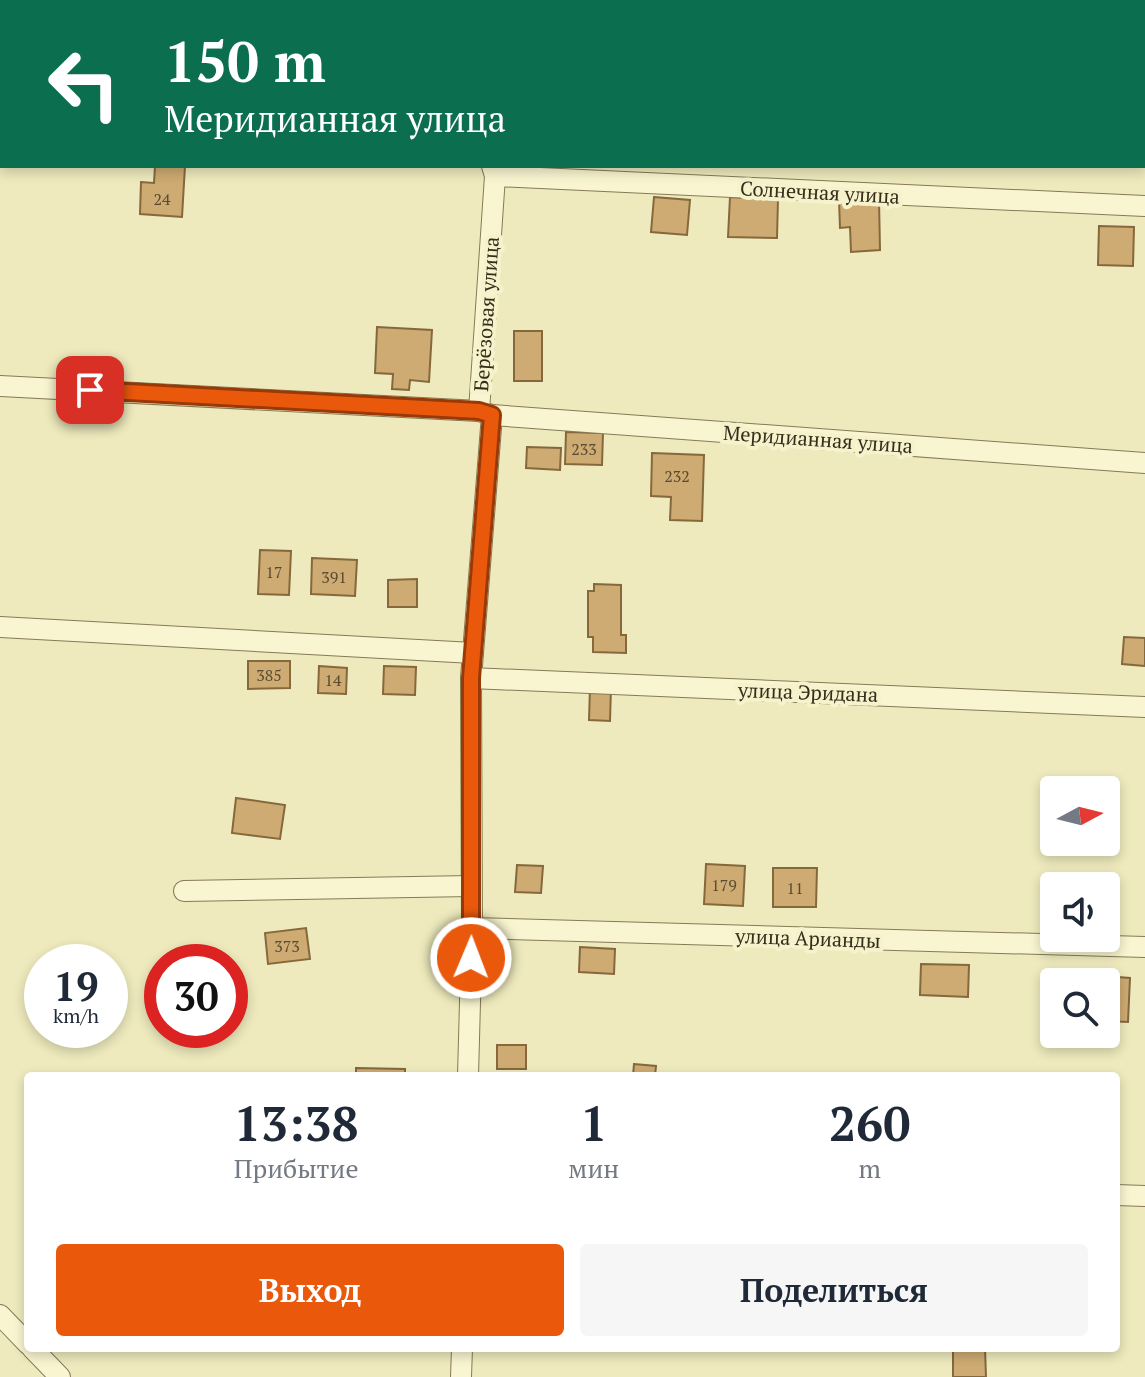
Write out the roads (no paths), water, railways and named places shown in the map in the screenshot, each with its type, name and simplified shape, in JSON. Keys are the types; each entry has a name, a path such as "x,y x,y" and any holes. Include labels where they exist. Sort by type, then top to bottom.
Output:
{"street":[{"name":"Солнечная улица","path":"494,171 1145,206"},
{"name":"Берёзовая улица","path":"468,1072 472,928 471,678 486,413 494,171"},
{"name":"Меридианная улица","path":"0,386 486,413 1145,463"},
{"path":"0,627 473,653"},
{"name":"улица Эридана","path":"471,678 1145,707"},
{"path":"184,891 471,886"},
{"name":"улица Арианды","path":"472,928 1145,947"},
{"path":"1120,1195 1145,1196"},
{"path":"0,1315 24,1340"},
{"path":"36,1352 60,1377"},
{"path":"461,1377 462,1352"}]}
